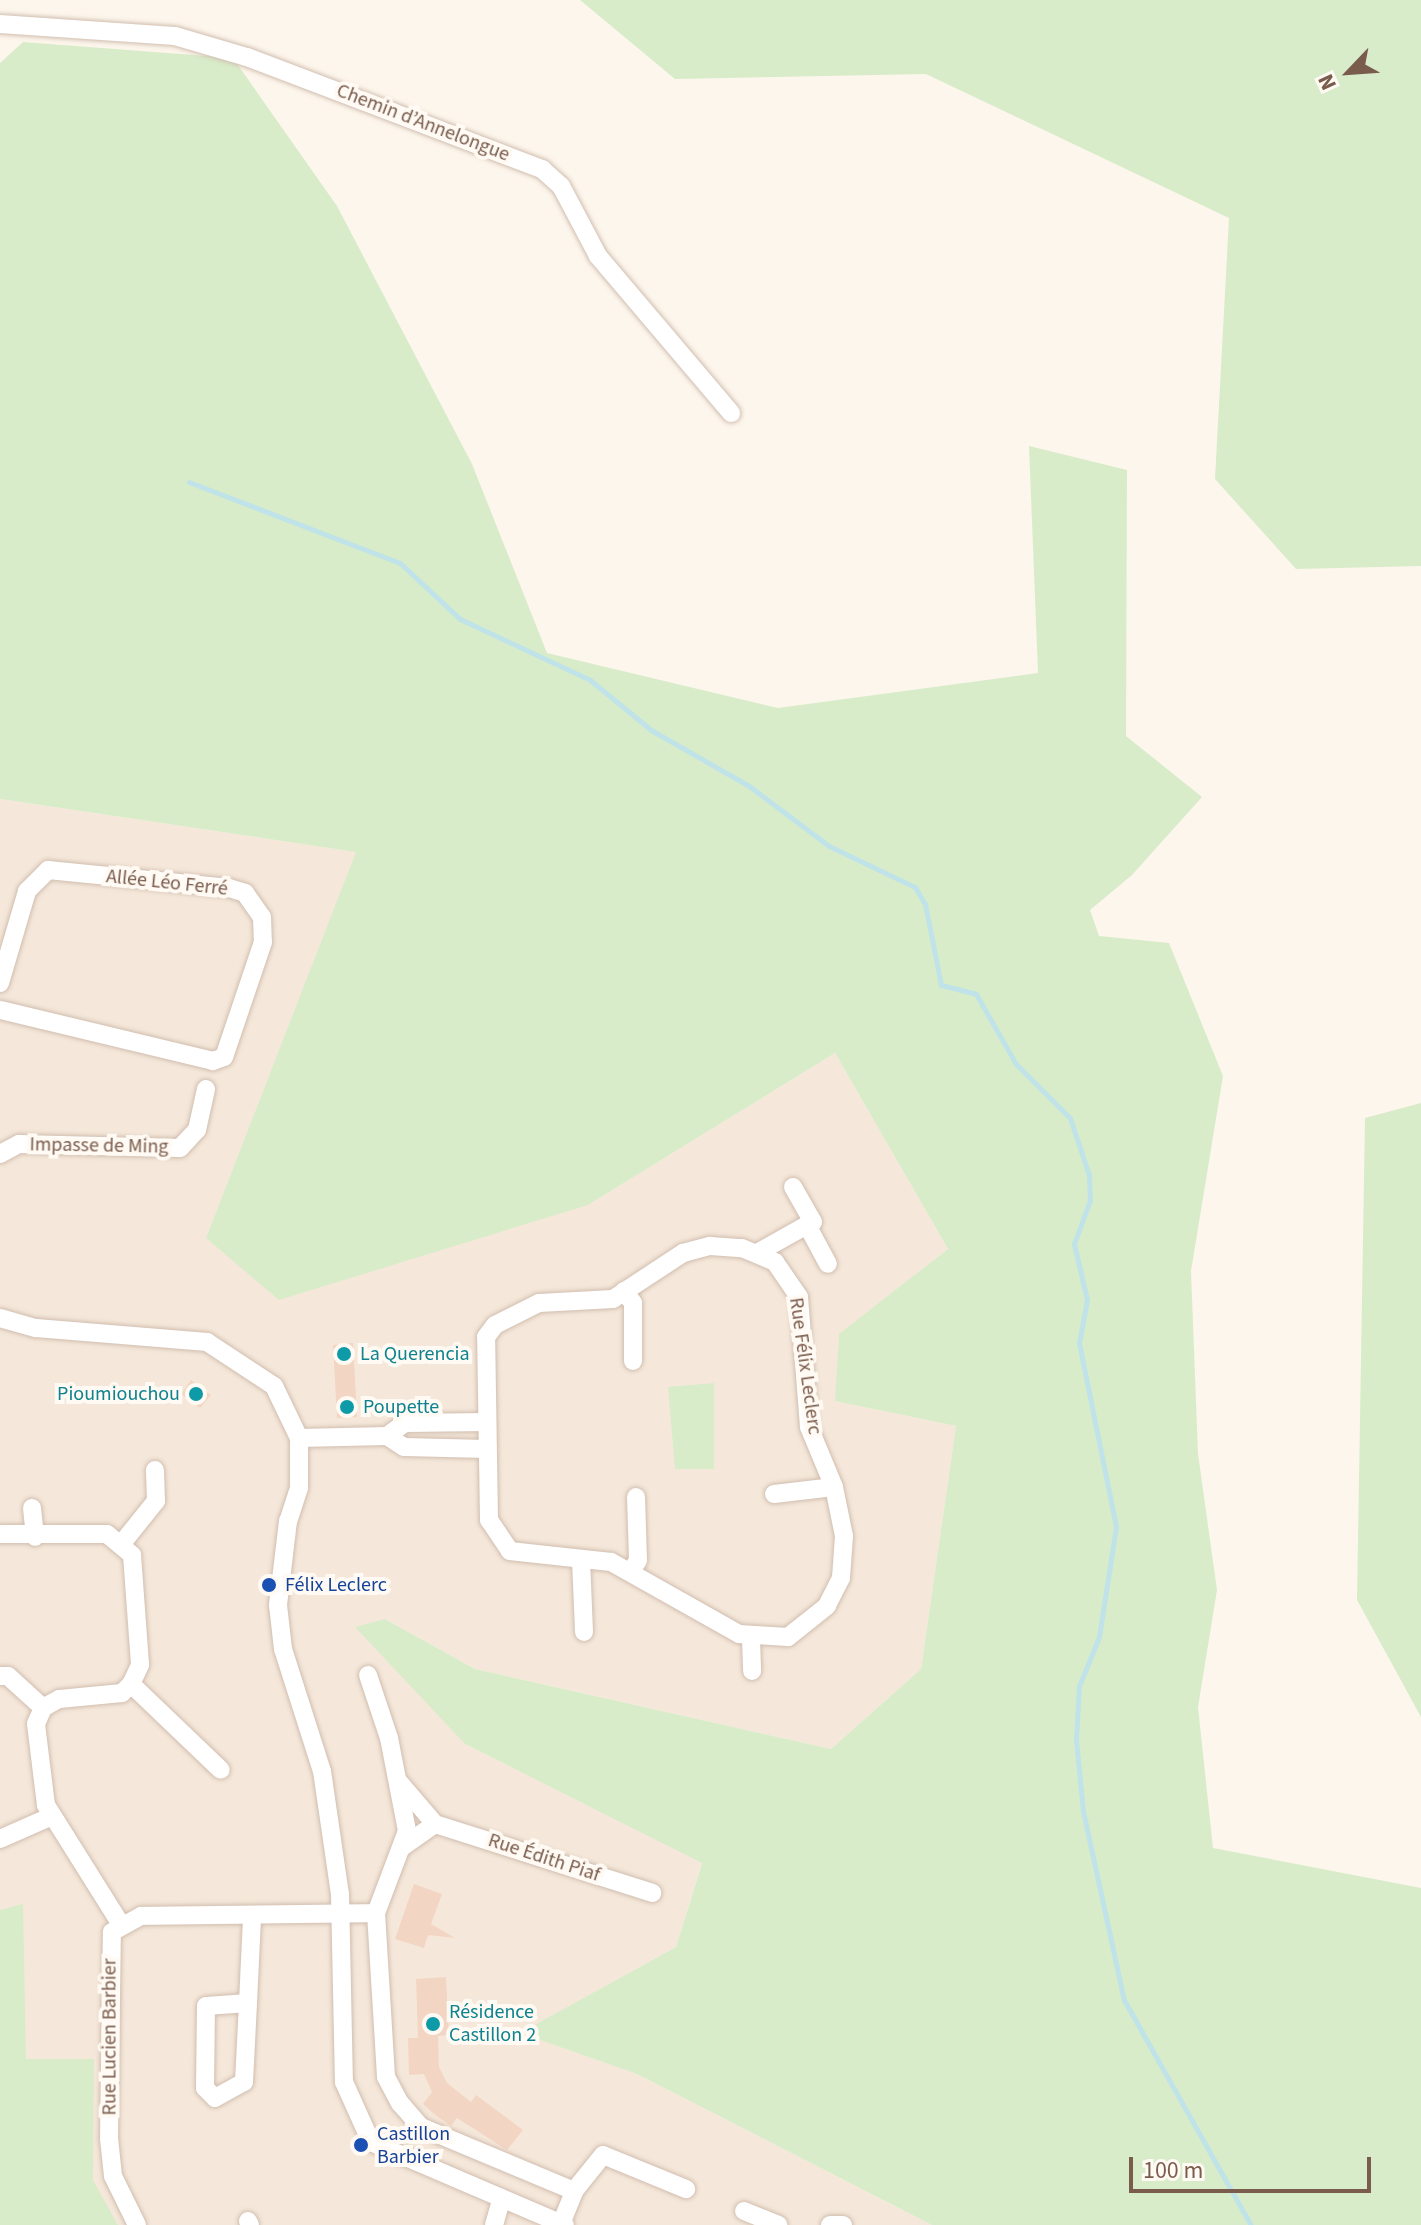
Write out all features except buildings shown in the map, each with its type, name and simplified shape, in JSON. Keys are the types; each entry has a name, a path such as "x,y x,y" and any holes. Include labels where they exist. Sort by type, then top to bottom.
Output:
{"street":[{"name":"Chemin d’Annelongue","path":"0,24 175,36 247,57 542,169 561,186 598,256 731,413"},
{"name":"Allée Léo Ferré","path":"0,983 27,891 48,870 229,888 245,893 262,917 263,942 224,1057 213,1061 0,1010"},
{"name":"Impasse de Ming","path":"0,1154 19,1144 180,1148 197,1130 206,1089"},
{"path":"752,1671 751,1639 631,1572 581,1560 525,1556 498,1539 489,1520 486,1337 495,1325 539,1303 613,1299 683,1253 710,1246 757,1253 813,1222 793,1187"},
{"path":"807,1225 828,1264"},
{"name":"Rue Félix Leclerc","path":"751,1639 788,1637 827,1606 841,1578 844,1536 834,1487 809,1427 799,1297 775,1262 757,1253"},
{"path":"624,1291 633,1303 633,1361"},
{"path":"0,1318 36,1328 207,1342 274,1386 299,1438 299,1488 288,1521 278,1605 283,1649 322,1771 341,1916 344,2082 356,2116 371,2142 501,2201 563,2224 574,2191 603,2155 686,2189"},
{"path":"387,1436 405,1423 487,1422"},
{"path":"435,1424 435,1446"},
{"path":"299,1438 387,1436 404,1447 487,1449"},
{"path":"123,1542 156,1501 155,1470"},
{"path":"774,1494 834,1487"},
{"path":"631,1572 638,1560 636,1497"},
{"path":"32,1508 35,1537"},
{"path":"0,1534 35,1537 107,1534 123,1542 132,1555 140,1665 131,1684 122,1693 59,1699 43,1708 36,1724 40,1789 52,1816 120,1923 141,1916 341,1916 376,1913"},
{"path":"581,1560 584,1632"},
{"path":"368,1675 397,1780 407,1831 376,1913 386,2077 400,2103 421,2127 574,2191"},
{"path":"0,1676 8,1676 43,1708"},
{"path":"131,1684 221,1770"},
{"path":"397,1780 435,1824 403,1846"},
{"path":"0,1839 52,1816"},
{"name":"Rue Édith Piaf","path":"435,1824 652,1893"},
{"path":"248,2003 206,2006 205,2088 215,2098 244,2082 248,2003 252,1917"},
{"name":"Rue Lucien Barbier","path":"120,1923 110,1945 109,2139 113,2176 137,2225"},
{"path":"494,2225 501,2201"},
{"path":"744,2211 778,2225"},
{"path":"830,2225 843,2225"}],"shaded area":[{"path":"0,799 357,852 206,1238 588,1205 835,1053 948,1249 839,1335 836,1401 956,1426 921,1669 831,1749 475,1669 385,1619 465,1744 702,1862 676,1947 521,2033 637,2074 932,2225 0,2225"}],"green space":[{"path":"580,0 1421,0 1421,566 1296,569 1215,479 1229,218 926,74 675,79"},
{"path":"23,42 233,58 337,206 472,464 547,653 778,708 1038,673 1029,446 1127,470 1126,736 1202,797 1132,875 1090,910 1099,936 1169,943 1223,1076 1191,1271 1198,1454 1217,1590 1198,1707 1213,1848 1421,1888 1421,2225 932,2225 637,2074 520,2033 676,1947 702,1863 465,1744 355,1627 385,1619 475,1669 831,1749 921,1669 956,1426 835,1401 839,1334 948,1249 835,1053 588,1205 279,1300 206,1238 356,852 0,799 0,63"},
{"path":"1421,1103 1421,1717 1357,1600 1365,1118"},
{"path":"714,1383 714,1469 675,1469 668,1387"},
{"path":"23,1904 26,2059 94,2059 93,2180 118,2225 0,2225 0,1910"}],"waterway":[{"path":"189,482 400,563 460,619 590,680 651,730 749,786 829,846 915,887 925,904 941,985 976,994 1016,1064 1070,1118 1089,1175 1090,1200 1074,1244 1087,1300 1079,1343 1116,1527 1099,1637 1079,1686 1076,1740 1083,1811 1124,2000 1251,2225"}],"place":[{"name":"La Querencia","path":"344,1354"},
{"name":"Pioumiouchou","path":"196,1394"},
{"name":"Poupette","path":"347,1407"},
{"name":"Félix Leclerc","path":"269,1585"},
{"name":"Résidence Castillon 2","path":"433,2024"},
{"name":"Castillon Barbier","path":"361,2145"}]}
